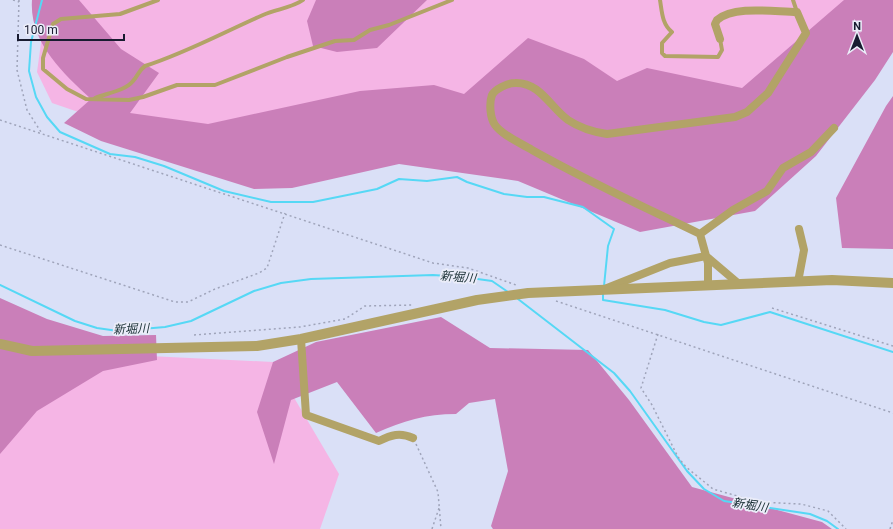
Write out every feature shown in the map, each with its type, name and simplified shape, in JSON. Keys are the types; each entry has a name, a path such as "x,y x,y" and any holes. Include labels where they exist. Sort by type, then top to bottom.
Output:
{"street":[{"path":"708,285 706,256 700,234 564,168 513,139 496,126 491,114 492,96 494,92 509,84 524,84 532,86 568,120 589,131 607,134 735,117 755,107 768,93 806,33 797,12 740,11 730,13 719,18 715,24 720,39"},
{"path":"700,234 733,210 767,191 783,168 811,152 834,128"},
{"path":"798,282 804,250 799,229"},
{"path":"706,256 739,284"},
{"path":"602,290 670,263 706,256"},
{"path":"0,344 39,351 258,346 301,339 477,300 528,293 832,280 893,283"},
{"path":"301,339 306,415 379,441 390,435 405,434 413,438"}],"lane":[{"path":"158,0 120,14 66,18 53,24 43,58 43,70 67,88 86,99 130,100 177,85 215,85 287,57 335,41 354,40 370,30 388,25 452,0"},
{"path":"93,100 122,88 133,81 139,70 145,66 272,12 297,4 303,0"},
{"path":"660,0 663,19 667,28 672,32 662,43 662,53 665,56 718,57 722,54 720,39"},
{"path":"793,0 797,12"}],"path":[{"path":"13,0 19,1 16,70 27,110 41,132"},
{"path":"0,120 41,132 433,263 468,268 519,287 528,293"},
{"path":"0,245 175,302 188,302 215,288 258,273 267,268 285,213"},
{"path":"556,301 893,413"},
{"path":"194,335 300,327 345,319 365,306 415,305"},
{"path":"772,308 893,346"},
{"path":"658,334 641,388 652,405 678,457 686,467 714,488 740,498 758,502 801,504 828,511 846,529"},
{"path":"413,438 438,492 442,529"},
{"path":"432,529 440,506"},
{"path":"890,529 893,520"}],"shaded area":[{"path":"32,0 79,0 121,49 159,73 130,113 208,124 360,91 434,85 464,94 528,38 584,59 617,81 647,68 742,88 844,0 893,0 893,52 875,80 816,156 755,211 640,232 518,181 399,164 292,188 254,189 101,141 64,123 91,99 59,67 42,43 36,30"},
{"path":"47,0 865,0 758,95 479,135 137,132 52,103 37,72"},
{"path":"316,0 427,0 377,48 337,52 313,46 307,21"},
{"path":"893,96 893,249 842,248 836,198 886,106"},
{"path":"0,298 47,319 103,336 156,335 157,360 103,371 37,411 0,454"},
{"path":"441,317 490,348 588,350 629,400 692,487 822,522 832,529 493,529 491,526 508,471 495,399 469,403 456,414 435,415 415,419 376,433 337,382 291,400 274,464 257,412 273,362 316,342"},
{"path":"47,351 273,362 339,474 320,529 0,529 0,403"}],"waterway":[{"path":"42,0 31,42 29,71 36,97 47,117 60,132 110,154 135,157 164,166 224,191 271,202 313,202 377,189 399,179 427,181 457,177 467,182 504,194 527,197 544,197 583,207 614,229 608,246 604,286"},
{"name":"新堀川","path":"0,285 75,321 97,328 118,331 165,327 191,321 254,291 281,283 311,279 433,275 492,281 508,292"},
{"path":"603,293 603,300 665,310 704,322 721,325 770,312 893,352"},
{"name":"新堀川","path":"518,299 614,373 630,391 687,471 704,489 724,501 810,514 827,521 838,529"}]}
